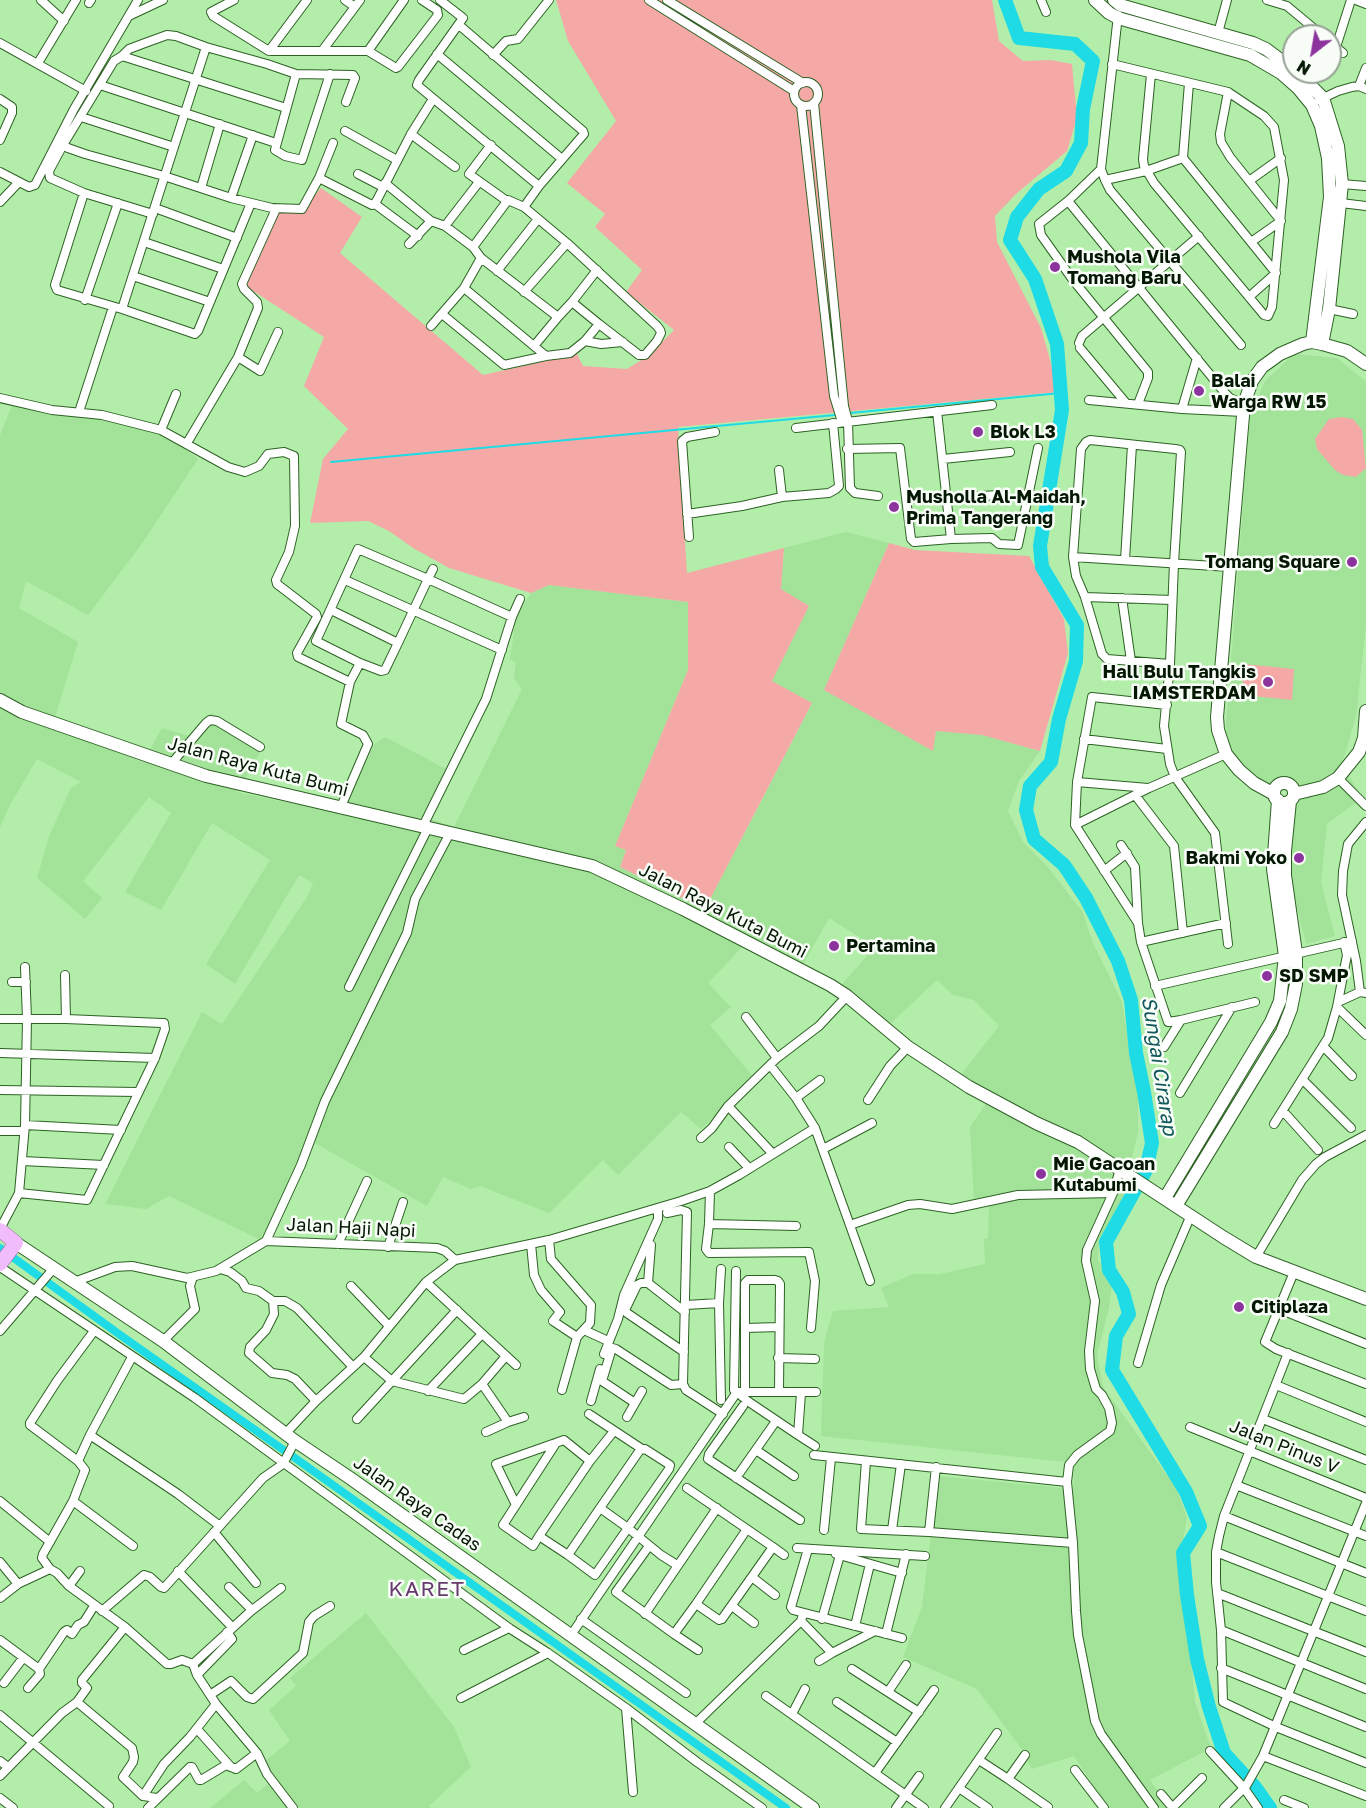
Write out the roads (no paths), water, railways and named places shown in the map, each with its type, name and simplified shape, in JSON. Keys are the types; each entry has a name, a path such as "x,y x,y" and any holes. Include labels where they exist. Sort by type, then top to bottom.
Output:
{"main road":[{"name":"Jalan Raya Cadas","path":"0,1230 14,1245"},
{"path":"1,1264 14,1245"}],"street":[{"path":"41,0 64,21"},
{"path":"38,63 76,0"},
{"path":"0,172 29,187 35,185 74,109 138,0"},
{"path":"130,15 163,0"},
{"path":"234,0 212,12 213,16 269,51 368,51 394,68 398,67 438,15 436,10 422,0"},
{"path":"269,51 307,0"},
{"path":"322,51 357,3 345,0"},
{"path":"368,51 404,0"},
{"path":"440,0 464,18 417,84 539,186"},
{"path":"493,54 506,41 518,39 549,0"},
{"path":"650,0 676,11 803,83 811,84 817,90 817,98 809,106 801,105 795,99 795,91 803,83"},
{"path":"667,0 676,11 795,91"},
{"path":"1041,0 1046,12"},
{"path":"1095,0 1118,18 1250,55 1281,74 1298,88 1312,105 1321,126 1330,180 1317,343"},
{"path":"1218,33 1227,0"},
{"path":"1267,0 1287,6 1309,24"},
{"path":"1342,30 1353,0 1366,4"},
{"path":"1240,345 1110,190 1101,169 1118,18 1117,3 1252,43 1266,49 1282,61"},
{"path":"459,25 583,131 582,138 539,186 524,207"},
{"path":"237,238 154,211 84,193 50,178 49,171 63,145 114,60 129,49 167,35 176,36 296,74 351,74 354,76 346,102"},
{"path":"0,43 86,91"},
{"path":"122,309 206,47"},
{"path":"437,54 562,159"},
{"path":"122,56 286,108"},
{"path":"1112,64 1228,92 1264,116 1274,127 1284,180 1276,273 1272,307 1268,316 1264,315 1146,171 1143,159 1151,74"},
{"path":"1312,105 1338,91 1363,87 1366,68"},
{"path":"296,74 275,150 279,154 304,159 330,74"},
{"path":"1189,83 1183,159 1276,273"},
{"path":"1309,84 1323,98 1338,146 1342,183 1329,309 1317,343"},
{"path":"100,85 276,143"},
{"path":"1228,92 1220,134 1221,142 1230,157 1281,221"},
{"path":"0,99 12,107 12,113 0,140"},
{"path":"375,204 411,134 434,99"},
{"path":"687,514 742,506 782,497 830,493 838,486 844,406 814,103"},
{"path":"801,105 834,396 848,449 850,488 855,493 878,496"},
{"path":"81,117 174,147"},
{"path":"201,188 220,124"},
{"path":"345,130 397,160"},
{"path":"411,134 455,167"},
{"path":"231,198 253,135"},
{"path":"63,145 85,154 231,198 276,208 302,209 319,178 333,143"},
{"path":"491,145 469,174 507,201 510,200 524,207 567,243 660,330 657,341 645,355 639,355 572,302"},
{"path":"1249,181 1281,158"},
{"path":"1105,180 1146,171 1183,159"},
{"path":"1101,169 1068,201 1039,224 1041,235 1073,280 1148,372 1138,404"},
{"path":"358,174 384,185 431,221 445,226 473,247 481,258 496,271 558,317"},
{"path":"319,178 369,204 375,204 418,236"},
{"path":"0,202 19,182"},
{"path":"445,226 479,182"},
{"path":"1342,183 1366,186"},
{"path":"84,193 55,285 59,291 196,334 251,203"},
{"path":"473,247 507,201"},
{"path":"1068,201 1230,398 1243,408"},
{"path":"85,300 118,203"},
{"path":"1341,203 1366,206"},
{"path":"187,443 238,357 258,308 257,302 242,284 276,208"},
{"path":"496,271 538,219"},
{"path":"410,244 431,221"},
{"path":"1251,242 1281,221"},
{"path":"1126,403 1079,346 1082,336 1198,236"},
{"path":"144,243 223,269"},
{"path":"524,292 567,243"},
{"path":"431,326 464,288 481,258"},
{"path":"534,346 597,270"},
{"path":"1249,297 1276,273"},
{"path":"133,276 210,302"},
{"path":"464,288 546,356"},
{"path":"79,412 112,307"},
{"path":"1329,309 1353,314"},
{"path":"442,314 502,364 570,353 585,341 599,324"},
{"path":"238,357 259,371 262,369 278,332"},
{"path":"585,341 601,344 623,342"},
{"path":"1366,364 1347,351 1317,343 1303,344 1280,354 1262,367 1252,381 1243,408 1217,717 1218,730 1226,754 1239,770 1254,783 1284,797 1323,788 1338,778 1359,752 1364,738 1366,711"},
{"path":"1182,409 1197,358"},
{"path":"161,430 176,394"},
{"path":"0,398 52,410 102,415 161,430 228,467 245,472 259,466 268,454 284,452 295,457 295,525 289,552 276,580 277,584 317,617 298,652 298,657 350,682"},
{"path":"1089,400 1182,409 1243,408"},
{"path":"795,428 992,405"},
{"path":"937,411 951,539"},
{"path":"689,537 682,441 687,437 715,432"},
{"path":"1170,664 1107,659 1102,654 1085,597 1076,576 1073,557 1081,449 1084,443 1090,441 1180,450 1181,452 1173,563 1170,664 1164,726 1175,777 1215,833 1228,944"},
{"path":"1125,560 1132,445"},
{"path":"848,449 900,448 910,539 914,542 992,538 999,544 1018,545 1038,448"},
{"path":"943,459 1010,452"},
{"path":"779,470 782,497"},
{"path":"947,498 999,495"},
{"path":"433,569 428,579 398,643 383,671 360,663 316,641 358,549 428,579 512,617"},
{"path":"1073,557 1230,567"},
{"path":"345,580 502,650"},
{"path":"1085,597 1172,600"},
{"path":"1122,598 1131,661"},
{"path":"349,987 486,699 520,599"},
{"path":"331,610 398,643"},
{"path":"340,809 368,744 363,735 341,724 350,682 360,663"},
{"path":"1138,923 1075,825 1077,782 1092,697 1167,705"},
{"name":"Jalan Raya Kuta Bumi","path":"0,700 22,712 206,776 592,866 683,909 830,985 847,996 908,1047 969,1087 1036,1123 1078,1142 1256,1257 1366,1299"},
{"path":"171,764 210,720 218,722 260,747"},
{"path":"1084,739 1167,748"},
{"path":"1075,825 1149,788 1226,754"},
{"path":"1338,778 1366,806"},
{"path":"1077,782 1149,788"},
{"path":"1135,795 1174,846 1183,933"},
{"path":"1176,1206 1282,1032 1291,1009 1296,984 1291,955 1285,875 1284,797"},
{"path":"1274,1124 1331,1030 1347,955 1348,942 1342,895 1344,862 1348,844 1366,822"},
{"path":"266,1241 301,1165 325,1101 407,933 415,899 450,833"},
{"path":"1121,845 1135,867 1141,942 1166,1020 1170,1022 1181,1020 1255,1002"},
{"path":"1104,871 1127,853"},
{"path":"1141,942 1226,923"},
{"path":"1155,986 1348,942"},
{"path":"1337,1004 1363,992 1356,961 1348,942"},
{"path":"1160,1195 1185,1167 1270,1022 1280,1001 1291,955"},
{"path":"0,1230 20,1192 25,1128 27,1019 25,967"},
{"path":"64,975 66,1019"},
{"path":"12,982 26,982"},
{"path":"701,1138 712,1128 728,1106 774,1061 819,1026 847,996"},
{"path":"1337,1004 1366,1035"},
{"path":"1180,1093 1232,1008"},
{"path":"746,1017 815,1128 870,1281"},
{"path":"1,1019 164,1023 165,1029 155,1058 86,1201 20,1192"},
{"path":"1164,1047 1181,1020"},
{"path":"1323,1046 1352,1076"},
{"path":"868,1100 890,1066 908,1047"},
{"path":"0,1053 155,1058"},
{"path":"1302,1079 1351,1128"},
{"path":"796,1098 820,1080"},
{"path":"0,1090 138,1092"},
{"path":"728,1106 773,1154"},
{"path":"1283,1111 1318,1150"},
{"path":"823,1149 872,1123"},
{"path":"0,1131 25,1128 121,1130"},
{"path":"102,1611 144,1575 150,1577 162,1588 262,1478 284,1462 292,1439 316,1401 364,1357 426,1282 455,1260 549,1240 658,1209 710,1191 815,1128"},
{"path":"1256,1257 1302,1180 1316,1164 1324,1156 1366,1135"},
{"path":"729,1147 749,1168"},
{"path":"22,1161 104,1165"},
{"path":"1185,1167 1196,1174"},
{"path":"1123,1170 1087,1250 1086,1261 1095,1301 1089,1351 1090,1369 1096,1389 1109,1408 1112,1423 1110,1431 1077,1455 1069,1465 1067,1482 1077,1627 1095,1721 1101,1734 1154,1808"},
{"path":"338,1244 367,1181"},
{"path":"710,1191 706,1249 709,1253 809,1252 815,1281 811,1328"},
{"path":"850,1225 908,1205 920,1204 952,1209 1018,1195 1113,1192"},
{"path":"388,1247 403,1202"},
{"path":"591,1401 624,1295 658,1219 658,1209"},
{"path":"667,1213 681,1210 687,1212 683,1384 686,1390 723,1414"},
{"path":"1138,1363 1161,1285 1191,1215"},
{"path":"709,1224 796,1226"},
{"path":"549,1240 551,1259 591,1305 590,1323 580,1334 562,1390"},
{"name":"Jalan Haji Napi","path":"74,1282 115,1268 132,1266 187,1278 220,1269 266,1241 437,1248 455,1260"},
{"path":"531,1244 534,1275 541,1290 560,1311 553,1321 580,1334 608,1341"},
{"name":"Jalan Raya Cadas","path":"14,1245 51,1272 74,1282 163,1341 292,1439 813,1808"},
{"path":"648,1283 651,1245"},
{"path":"1,1264 94,1331 195,1398 509,1628 626,1708 762,1808"},
{"path":"220,1269 230,1272 242,1281 246,1288 259,1291 273,1301 285,1301 297,1308 352,1367"},
{"path":"721,1269 719,1303 721,1400"},
{"path":"736,1271 734,1390 741,1392 816,1392"},
{"path":"0,1331 51,1272"},
{"path":"1294,1272 1265,1342 1366,1384"},
{"path":"163,1341 195,1309 190,1286 193,1276"},
{"path":"571,1635 723,1414 741,1392 745,1283 748,1280 778,1281 780,1284 778,1358 780,1391"},
{"path":"426,1282 516,1365"},
{"path":"684,1352 626,1312 637,1285 648,1283 685,1308 719,1303"},
{"path":"351,1286 390,1326"},
{"path":"273,1301 274,1314 266,1330 250,1347 249,1353 272,1373 291,1377 316,1401"},
{"path":"1279,1309 1366,1344"},
{"path":"357,1419 457,1310"},
{"path":"745,1328 779,1327"},
{"path":"94,1331 57,1381 30,1423 78,1461 85,1472 42,1556 50,1569 69,1586 125,1627 167,1664 182,1660 193,1664"},
{"path":"428,1391 482,1334"},
{"path":"635,1403 602,1381 612,1348 671,1385 683,1384"},
{"path":"1288,1353 1224,1516 1216,1552 1224,1703 1276,1727 1366,1763"},
{"path":"364,1357 392,1381 464,1399 482,1384 506,1356"},
{"path":"78,1461 132,1357"},
{"path":"778,1358 815,1359"},
{"path":"482,1384 508,1422"},
{"path":"1276,1385 1366,1422"},
{"path":"627,1417 642,1391"},
{"path":"741,1392 814,1450 831,1458 1067,1482"},
{"path":"798,1435 801,1392"},
{"path":"744,1406 708,1457 800,1520"},
{"path":"539,1536 595,1575 671,1467 588,1414"},
{"path":"486,1432 524,1417"},
{"path":"1263,1419 1366,1460"},
{"path":"736,1478 776,1421"},
{"name":"Jalan Pinus V","path":"1190,1426 1366,1498"},
{"path":"556,1443 503,1526 532,1546 590,1461 614,1431"},
{"path":"90,1435 178,1494 217,1529 256,1582"},
{"path":"516,1505 496,1464 564,1440 590,1461"},
{"path":"568,1555 642,1449"},
{"path":"756,1450 794,1476"},
{"path":"824,1530 831,1458"},
{"path":"866,1461 860,1528 1073,1543"},
{"path":"892,1530 901,1464"},
{"path":"928,1532 936,1467"},
{"path":"1236,1485 1366,1536"},
{"path":"687,1488 784,1555"},
{"path":"0,1501 50,1542"},
{"path":"72,1501 133,1546"},
{"path":"1224,1808 1245,1787 1263,1756 1366,1503"},
{"path":"600,1508 677,1565"},
{"path":"645,1614 717,1508"},
{"path":"1224,1516 1366,1573"},
{"path":"674,1634 747,1529"},
{"path":"649,1546 616,1592 698,1650"},
{"path":"696,1604 720,1620 773,1547"},
{"path":"797,1548 925,1556"},
{"path":"808,1549 791,1607 832,1653"},
{"path":"825,1550 902,1574"},
{"path":"1216,1552 1366,1611"},
{"path":"886,1634 906,1554"},
{"path":"822,1619 840,1555"},
{"path":"0,1562 18,1584"},
{"path":"855,1626 870,1564"},
{"path":"0,1598 18,1584 50,1569"},
{"path":"69,1586 80,1571"},
{"path":"178,1571 230,1630 232,1639 197,1675"},
{"path":"752,1577 775,1595"},
{"path":"230,1587 251,1611"},
{"path":"193,1664 280,1588"},
{"path":"1217,1593 1366,1652"},
{"path":"28,1688 40,1674 39,1669 64,1632 67,1630 72,1634 78,1625 84,1622 94,1606"},
{"path":"210,1695 231,1681 247,1698 253,1698 303,1653 309,1622 330,1606"},
{"path":"732,1606 754,1623"},
{"path":"696,1723 802,1618 822,1619 902,1638"},
{"path":"581,1619 686,1692"},
{"path":"0,1776 62,1713 77,1702 87,1689 82,1680 125,1627"},
{"path":"464,1650 509,1628"},
{"path":"1221,1630 1366,1689"},
{"path":"819,1661 875,1631"},
{"path":"0,1640 39,1669"},
{"path":"461,1698 548,1653"},
{"path":"4,1683 23,1658"},
{"path":"193,1664 197,1675 216,1704 257,1753 267,1774 294,1808"},
{"path":"888,1692 906,1665"},
{"path":"1221,1668 1366,1726"},
{"path":"852,1669 919,1712"},
{"path":"792,1714 805,1689"},
{"path":"875,1773 934,1690"},
{"path":"766,1696 924,1808"},
{"path":"77,1702 132,1748 133,1762 123,1777 143,1796 157,1798"},
{"path":"837,1702 897,1742"},
{"path":"143,1796 164,1764 216,1704"},
{"path":"626,1708 633,1792"},
{"path":"0,1715 109,1806"},
{"path":"197,1728 230,1766 236,1769 257,1753"},
{"path":"945,1808 997,1733"},
{"path":"1209,1751 1245,1787 1258,1808"},
{"path":"1008,1779 1025,1755"},
{"path":"1263,1756 1366,1796"},
{"path":"979,1760 1048,1808"},
{"path":"0,1761 8,1767"},
{"path":"147,1808 190,1767 200,1780 230,1766"},
{"path":"1076,1770 1104,1808"},
{"path":"896,1808 919,1776"},
{"path":"1161,1794 1173,1808 1202,1778"},
{"path":"959,1788 988,1808"},
{"path":"0,1798 14,1808"},
{"path":"1284,1800 1304,1808"}],"waterway":[{"name":"Sungai Cirarap","path":"1005,0 1019,38 1075,44 1093,61 1083,109 1081,143 1066,171 1039,189 1017,217 1010,240 1035,279 1057,344 1062,410 1040,546 1042,567 1077,625 1076,661 1059,719 1051,762 1030,786 1026,810 1034,839 1064,865 1086,898 1118,961 1131,1000 1136,1053 1152,1143 1146,1170 1106,1242 1109,1270 1123,1292 1129,1314 1116,1336 1112,1370 1186,1492 1200,1526 1183,1553 1197,1659 1224,1753 1255,1787 1270,1808"},
{"path":"850,413 1061,393"},
{"path":"331,462 835,415"},
{"path":"0,1248 786,1808"}],"place":[{"name":"Mushola Vila Tomang Baru","path":"1055,267"},
{"name":"Balai Warga RW 15","path":"1199,391"},
{"name":"Blok L3","path":"978,432"},
{"name":"Musholla Al-Maidah, Prima Tangerang","path":"894,507"},
{"name":"Tomang Square","path":"1352,562"},
{"name":"Hall Bulu Tangkis IAMSTERDAM","path":"1268,682"},
{"name":"Bakmi Yoko","path":"1299,858"},
{"name":"Pertamina","path":"834,946"},
{"name":"SD SMP","path":"1267,976"},
{"name":"Mie Gacoan Kutabumi","path":"1041,1174"},
{"name":"Citiplaza","path":"1239,1307"}],"district":[{"name":"KARET","path":"427,1589"}]}
